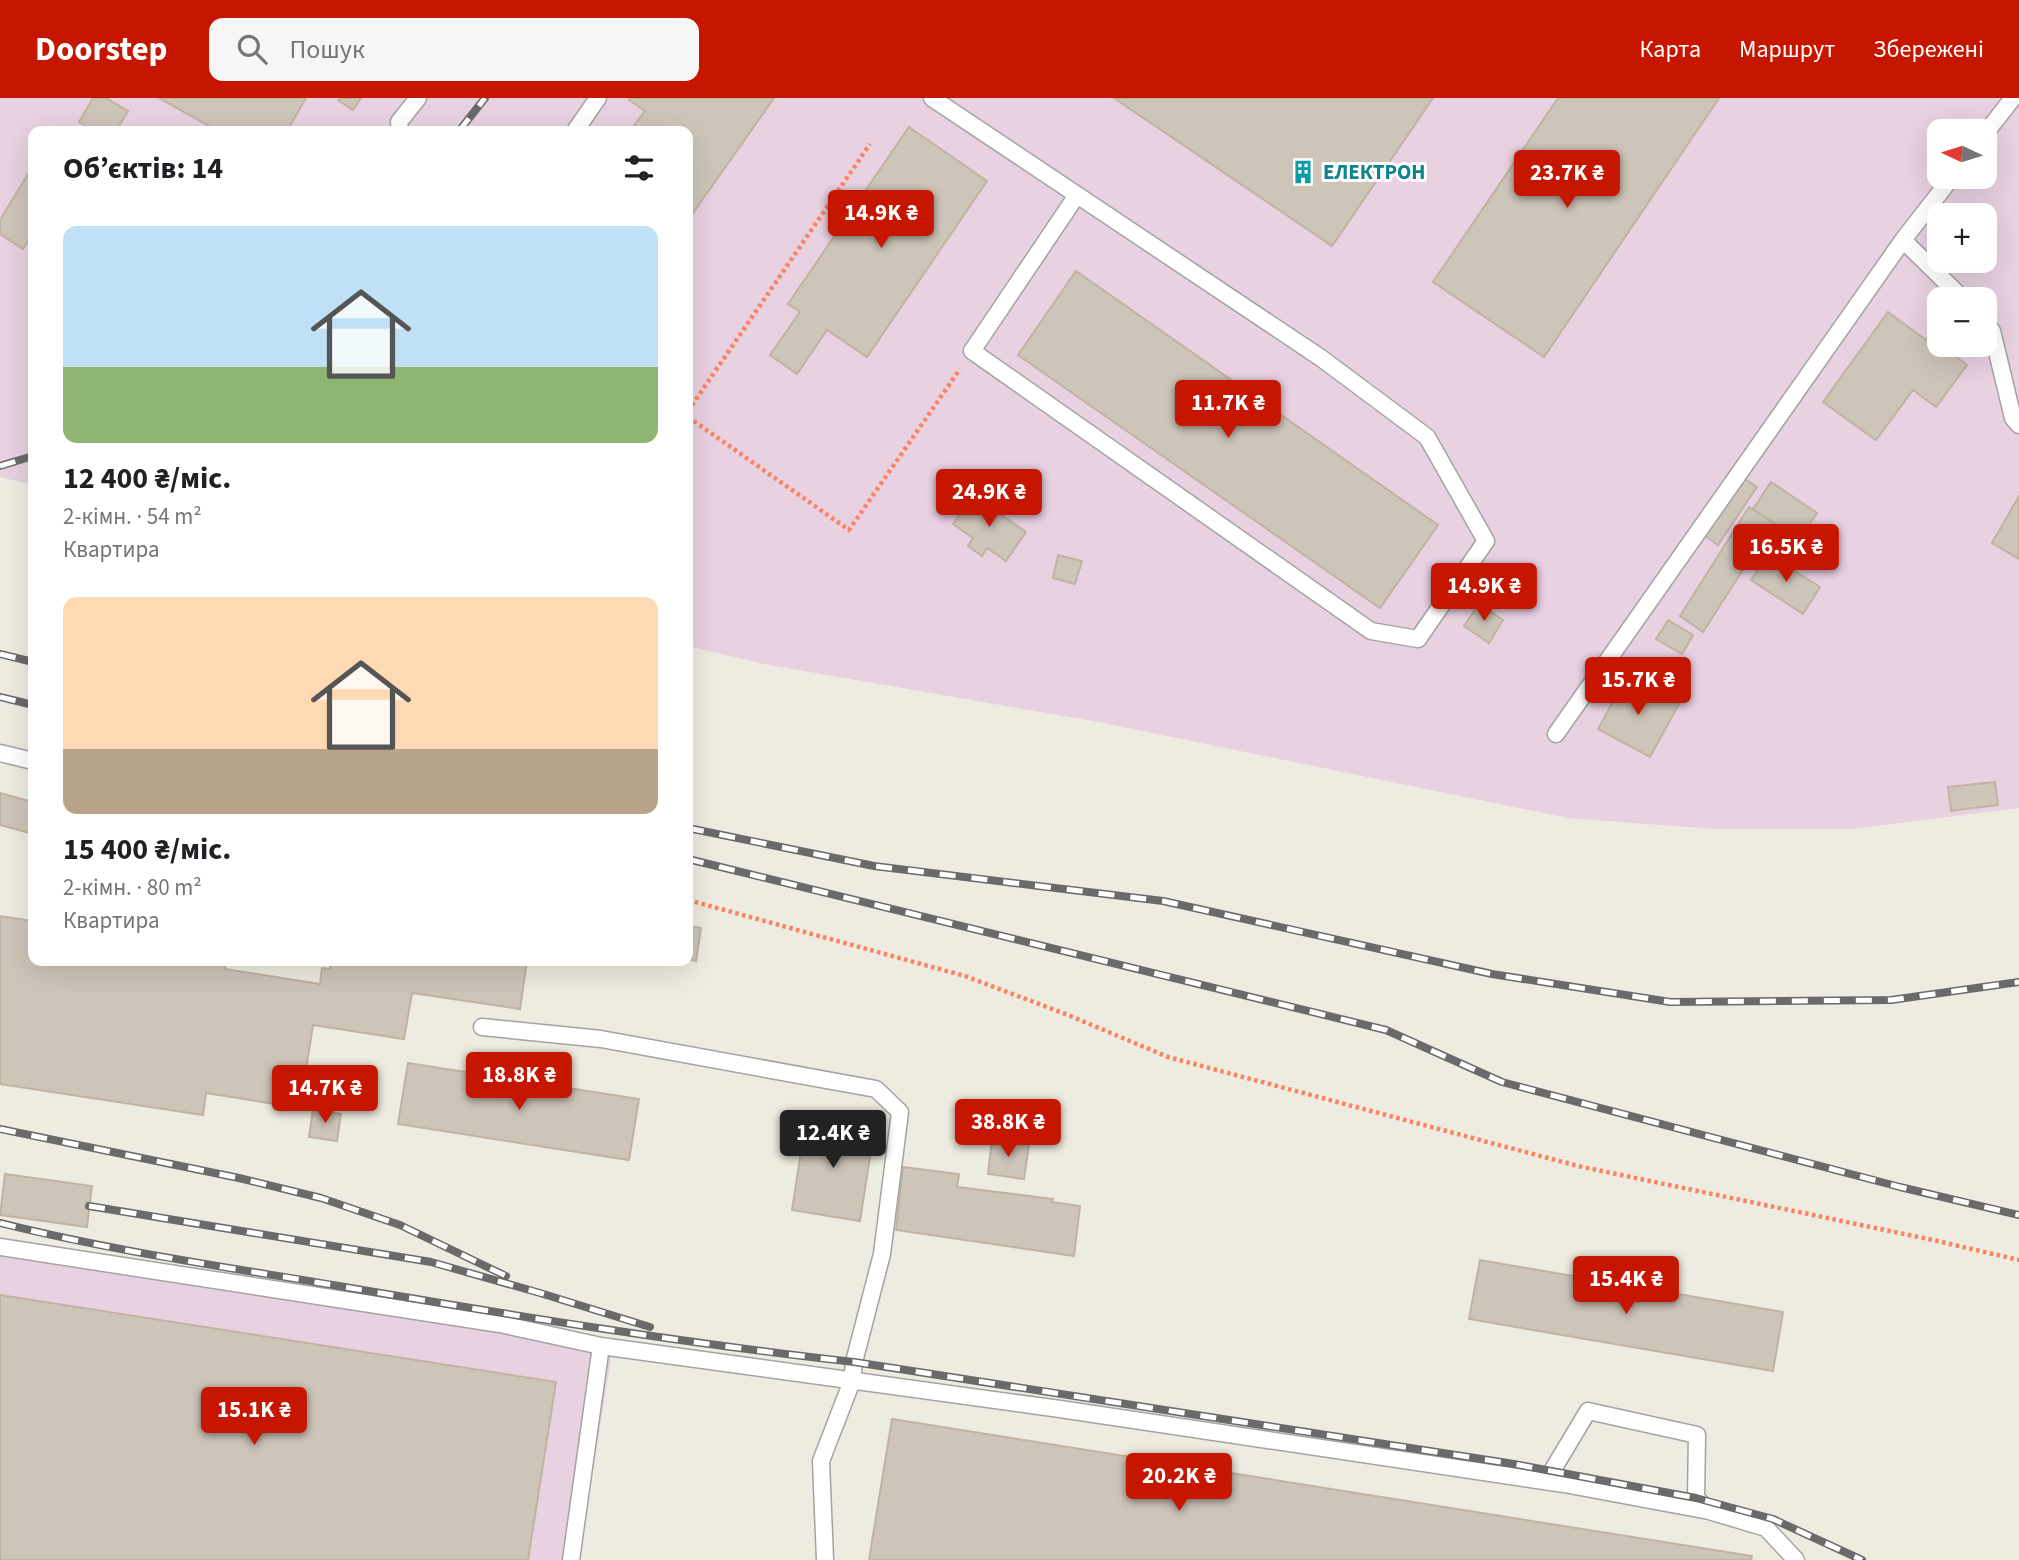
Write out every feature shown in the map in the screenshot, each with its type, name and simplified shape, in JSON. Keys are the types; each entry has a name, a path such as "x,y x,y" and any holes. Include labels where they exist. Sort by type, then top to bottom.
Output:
{"lane":[{"path":"399,126 399,122 418,98"},
{"path":"578,126 598,98"},
{"path":"932,98 1321,358 1427,437 1486,541 1418,639 1371,631 972,351 1077,195"},
{"path":"1997,119 2013,98"},
{"path":"1556,734 1903,240 1943,189"},
{"path":"1903,240 1951,287"},
{"path":"1997,352 2013,418 2019,425"},
{"path":"0,753 28,760"},
{"path":"482,1027 601,1039 876,1089 900,1112 882,1254 854,1362 852,1381 821,1461 825,1560"},
{"path":"0,1247 500,1324 601,1346 1074,1411 1546,1481 1709,1511 1766,1528 1796,1560"},
{"path":"571,1560 601,1346"},
{"path":"1546,1481 1588,1411 1697,1435 1696,1498 1709,1511"}],"path":[{"path":"693,404 870,144"},
{"path":"693,421 849,530 972,351"},
{"path":"693,902 965,976 1168,1057 1578,1166 2019,1260"}],"shaded area":[{"path":"0,98 2019,98 2019,808 1852,829 1714,829 1568,818 1099,722 764,664 693,647 693,126 28,126 28,484 0,477"},
{"path":"0,1243 614,1339 579,1560 0,1560"}],"building":[{"path":"93,98 106,98 128,111 119,126 86,126 79,122"},
{"path":"159,98 306,98 290,126 209,126"},
{"path":"361,98 353,110 338,100"},
{"path":"774,98 693,213 693,126 634,126 645,111 629,100"},
{"name":"ЕЛЕКТРОН","path":"1114,98 1433,98 1332,246"},
{"path":"1558,98 1719,98 1544,357 1433,282"},
{"path":"909,127 987,181 867,357 827,330 797,374 770,355 800,312 788,304"},
{"path":"28,174 28,241 23,249 0,234 0,220"},
{"path":"1076,271 1438,525 1380,608 1018,355"},
{"path":"1888,312 1926,340 1927,338 1927,357 1956,357 1967,365 1936,407 1913,390 1876,440 1823,402"},
{"path":"1742,477 1757,487 1718,545 1704,535"},
{"path":"1771,482 1817,513 1799,540 1753,509"},
{"path":"972,495 1026,532 1006,561 987,548 982,556 968,546 973,538 953,524"},
{"path":"2019,496 2019,559 1992,543"},
{"path":"1749,507 1773,523 1703,632 1680,616"},
{"path":"1768,554 1820,587 1803,614 1751,580"},
{"path":"1058,555 1082,561 1075,584 1053,578"},
{"path":"1479,604 1503,620 1489,643 1464,626"},
{"path":"1668,620 1693,635 1682,654 1656,639"},
{"path":"1627,676 1679,704 1650,757 1598,729"},
{"path":"1995,782 1998,805 1951,811 1948,787"},
{"path":"0,793 28,801 28,833 0,825"},
{"path":"0,916 28,920 28,966 225,966 225,969 320,984 322,968 330,969 330,966 526,966 520,1009 412,993 404,1039 313,1025 300,1108 206,1093 203,1115 0,1084"},
{"path":"693,927 701,928 696,961 693,960"},
{"path":"408,1063 639,1099 629,1160 398,1124"},
{"path":"313,1109 341,1114 337,1141 309,1137"},
{"path":"806,1120 874,1131 860,1221 792,1210"},
{"path":"992,1139 1029,1144 1024,1179 988,1174"},
{"path":"903,1167 959,1174 957,1187 1053,1199 1052,1202 1080,1206 1074,1256 896,1230"},
{"path":"5,1174 92,1186 87,1227 0,1215"},
{"path":"1480,1260 1783,1312 1773,1371 1469,1319"},
{"path":"0,1295 556,1382 528,1560 0,1560"},
{"path":"892,1419 1752,1556 1751,1560 869,1560"}],"railway":[{"path":"463,126 485,98"},
{"path":"0,466 28,458"},
{"path":"0,654 28,661"},
{"path":"0,697 28,704"},
{"path":"693,829 874,866 1163,901 1492,974 1670,1002 1891,1000 2019,982"},
{"path":"693,860 1386,1030 1502,1082 1900,1187 2019,1215"},
{"path":"0,1129 239,1178 321,1198 400,1225 506,1276"},
{"path":"89,1206 431,1262 650,1327"},
{"path":"0,1223 169,1258 532,1318 854,1362 1514,1464 1696,1498 1773,1519 1862,1560"}],"place":[{"name":"ЕЛЕКТРОН","path":"1303,172"}]}
